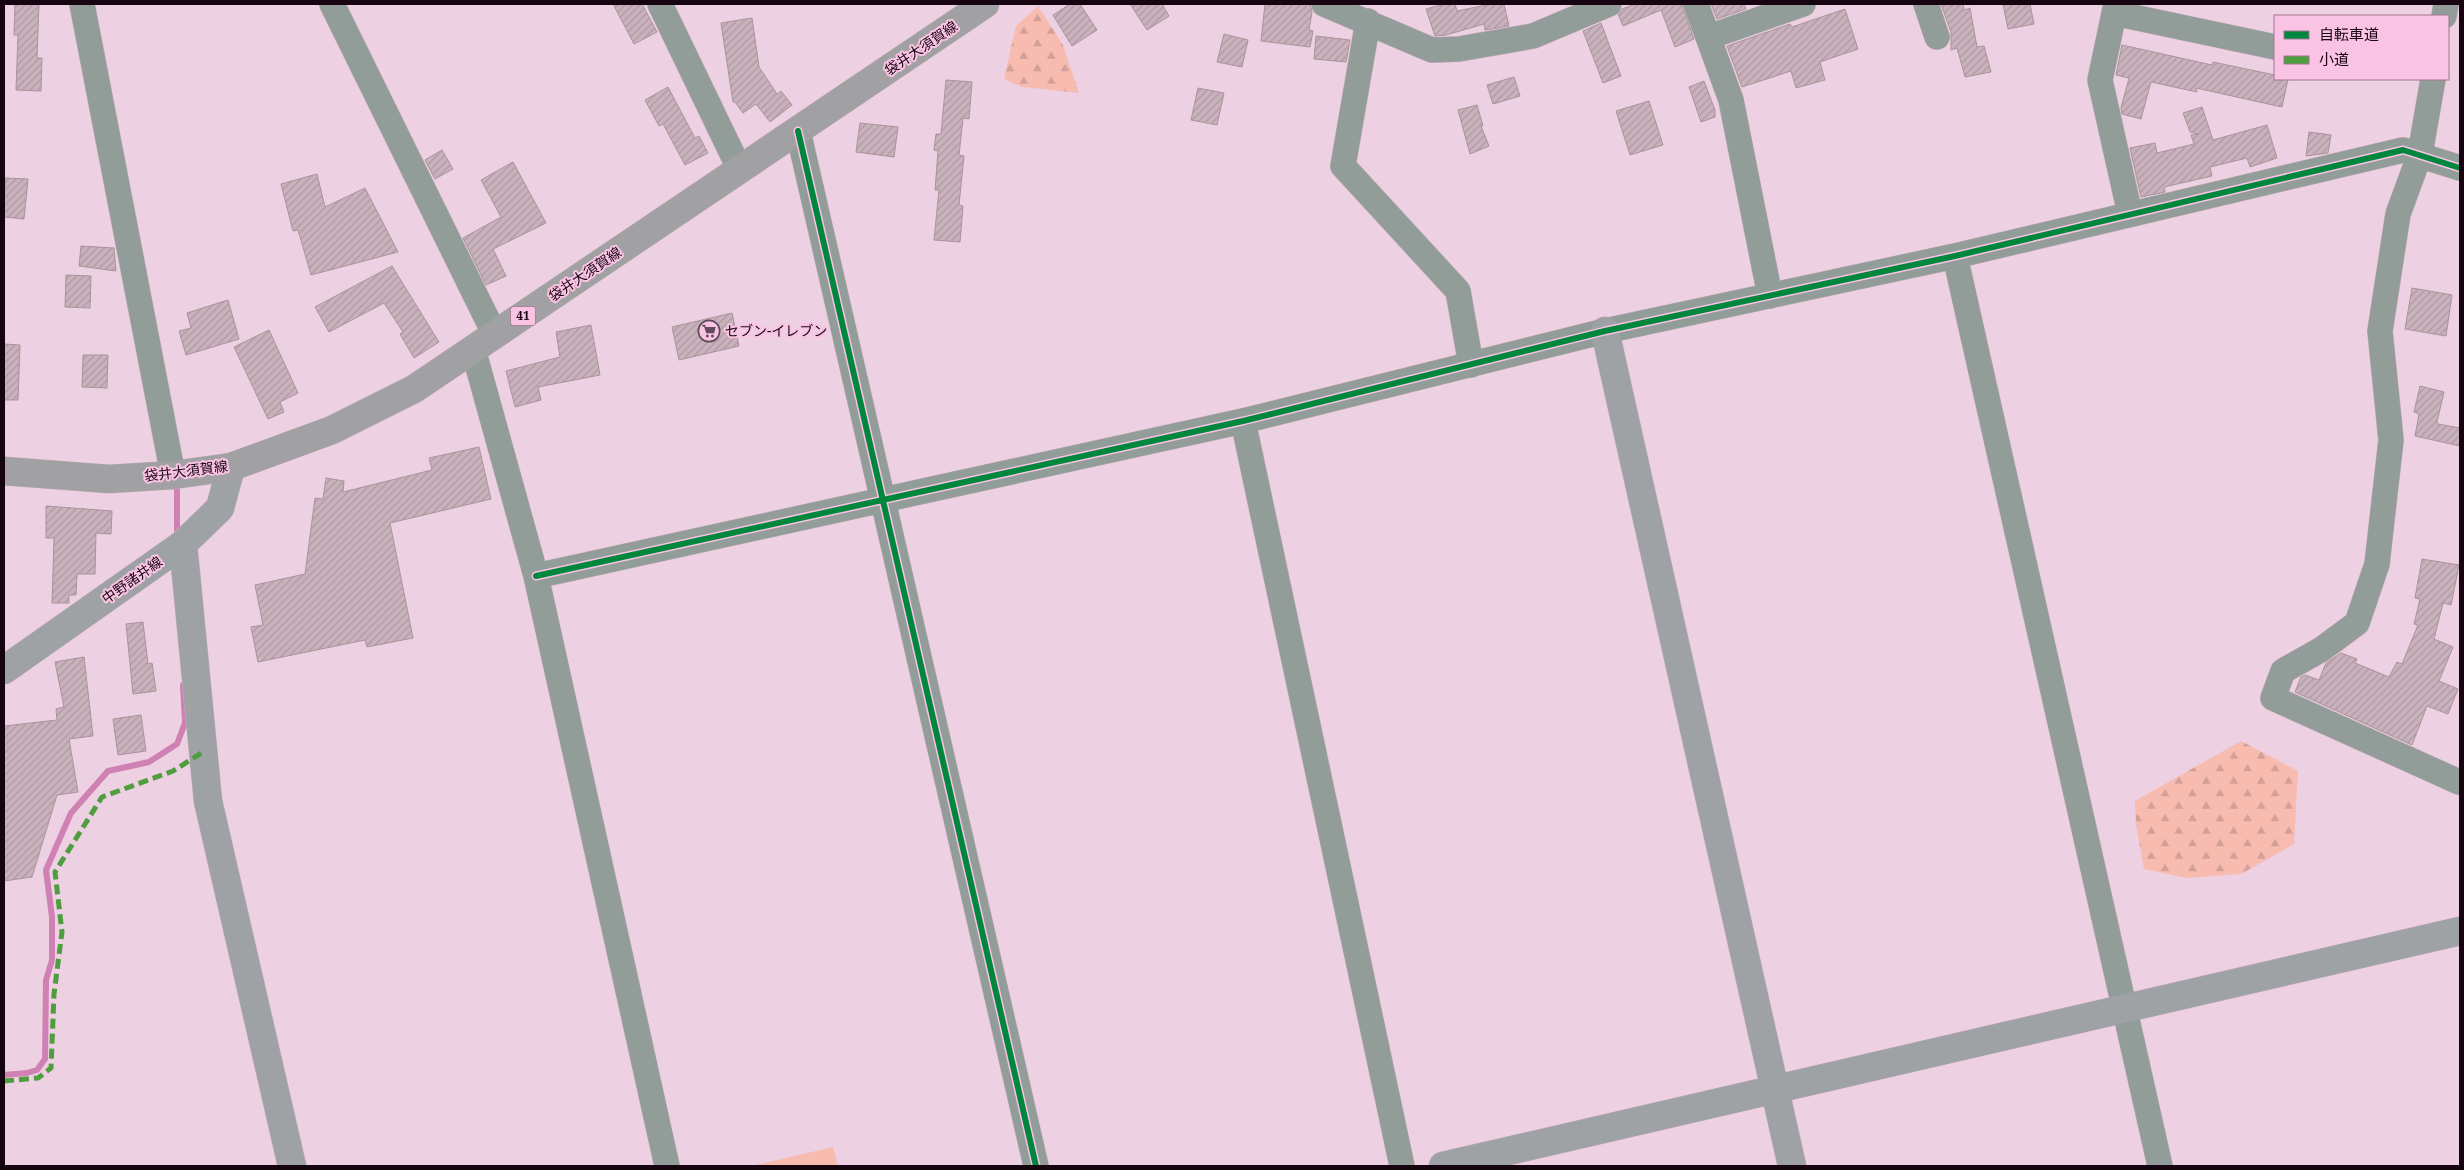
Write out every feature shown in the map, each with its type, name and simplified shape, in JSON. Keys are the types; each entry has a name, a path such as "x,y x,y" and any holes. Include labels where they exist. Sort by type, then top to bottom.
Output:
{"main road":[{"name":"袋井大須賀線","path":"4,471 108,480 173,475 231,466 332,430 414,389 985,4"}],"street":[{"path":"82,4 173,475"},
{"path":"332,4 484,342 667,1166"},
{"path":"660,4 740,170"},
{"path":"1324,4 1368,21 1432,50 1459,49 1533,36 1609,4"},
{"path":"1696,4 1733,108 1770,296"},
{"path":"1709,37 1803,4"},
{"path":"1926,4 1937,37"},
{"path":"2130,214 2100,80 2115,9 2274,47"},
{"path":"1368,21 1343,166 1458,291 1471,365"},
{"path":"2433,80 2420,154 2398,214 2380,331 2391,440 2377,564 2357,623 2322,649 2283,671 2273,698 2460,783"},
{"path":"798,131 1036,1166"},
{"path":"536,576 1242,421 1605,331 1955,256 2403,150 2460,168"},
{"path":"1955,256 2160,1166"},
{"path":"1605,331 1792,1166"},
{"path":"1242,421 1402,1166"},
{"name":"中野諸井線","path":"4,670 183,544 220,508 231,466"},
{"path":"183,544 208,801 292,1166"},
{"path":"1443,1166 1775,1091 2125,1007 2460,931"}],"green space":[{"path":"1038,6 1063,45 1079,93 1022,87 1004,79 1016,26"},
{"path":"2241,741 2298,771 2294,844 2241,874 2186,878 2144,869 2136,824 2135,801"},
{"path":"833,1147 838,1166 751,1166"}],"building":[{"path":"15,4 39,4 37,58 42,58 41,91 16,90 18,35 14,35"},
{"path":"613,4 642,4 657,32 634,44"},
{"path":"1070,4 1080,4 1097,30 1072,46 1053,15"},
{"path":"1130,4 1162,4 1169,16 1147,30"},
{"path":"1265,4 1310,4 1312,12 1309,30 1313,31 1310,47 1261,41"},
{"path":"1444,4 1455,4 1457,11 1491,4 1504,4 1509,26 1485,30 1484,24 1446,35 1435,36 1426,9"},
{"path":"1635,4 1682,4 1694,39 1675,47 1661,10 1623,26 1618,14 1622,9"},
{"path":"1711,4 1744,4 1746,9 1717,19"},
{"path":"1941,4 1963,4 1964,10 1970,8 1977,47 1984,46 1991,72 1965,77 1957,48 1951,50 1951,32"},
{"path":"2003,4 2030,4 2034,24 2008,29"},
{"path":"1845,9 1858,49 1820,62 1825,80 1796,88 1791,71 1742,87 1727,46 1790,24 1792,27"},
{"path":"752,18 759,67 777,94 781,91 792,105 770,122 756,104 743,113 733,102 721,23"},
{"path":"1601,23 1621,76 1603,83 1583,31"},
{"path":"1224,34 1248,40 1242,67 1217,62"},
{"path":"1316,36 1350,40 1346,62 1314,59"},
{"path":"2122,45 2212,65 2213,62 2274,75 2274,80 2288,80 2282,107 2196,88 2197,92 2151,82 2141,119 2122,114 2121,108 2129,78 2116,75"},
{"path":"1514,77 1520,96 1493,104 1487,85"},
{"path":"946,80 972,82 969,119 963,118 959,155 964,156 959,205 963,206 960,242 934,240 939,190 935,190 938,151 934,150 936,134 941,134"},
{"path":"1704,81 1715,110 1715,117 1701,122 1689,87"},
{"path":"668,87 695,138 699,136 708,153 685,165 663,124 659,126 645,100"},
{"path":"1198,88 1224,93 1217,125 1191,120"},
{"path":"1649,101 1663,145 1630,155 1616,111"},
{"path":"1477,105 1483,126 1481,126 1489,146 1470,154 1458,110"},
{"path":"2202,107 2213,140 2267,125 2277,158 2250,167 2247,158 2210,167 2212,176 2164,187 2165,192 2141,197 2130,148 2155,143 2157,153 2194,144 2191,135 2198,134 2190,132 2183,113"},
{"path":"860,123 898,127 894,157 856,152"},
{"path":"2309,132 2331,135 2328,153 2306,156"},
{"path":"442,150 453,169 435,179 425,160"},
{"path":"513,162 546,223 493,249 506,276 486,285 463,238 501,217 481,180"},
{"path":"317,174 325,207 365,188 398,252 311,275 298,230 293,231 281,184"},
{"path":"5,178 28,179 24,219 4,217"},
{"path":"81,246 114,248 116,271 79,266"},
{"path":"392,266 439,342 414,358 400,334 403,332 384,303 329,332 315,307"},
{"path":"66,275 91,276 90,308 65,307"},
{"path":"2412,288 2452,295 2446,336 2405,329"},
{"path":"228,300 239,339 186,355 179,331 191,328 187,313"},
{"path":"732,313 739,346 679,360 672,327"},
{"path":"591,325 600,375 538,387 541,400 515,407 506,371 560,357 556,332"},
{"path":"269,330 298,393 280,402 284,412 268,419 234,347"},
{"path":"4,344 20,345 18,400 4,400"},
{"path":"83,355 108,355 107,388 82,387"},
{"path":"2420,386 2444,392 2437,422 2438,424 2460,428 2460,446 2415,436 2419,414 2414,412"},
{"path":"479,447 491,499 390,523 413,638 367,647 365,640 258,662 251,627 263,625 255,585 305,574 315,498 323,499 326,478 344,481 343,492 432,470 429,458"},
{"path":"46,506 112,511 111,534 96,533 95,574 77,574 76,595 69,595 69,603 52,603 54,538 46,538"},
{"path":"2422,559 2459,565 2451,605 2443,603 2434,639 2453,647 2439,681 2458,689 2448,714 2427,706 2412,745 2295,692 2301,677 2305,675 2319,680 2326,663 2341,653 2357,659 2355,663 2389,677 2397,662 2402,664 2418,625 2414,624 2420,599 2415,598"},
{"path":"143,622 148,664 152,663 156,691 133,694 126,624"},
{"path":"84,657 93,736 69,739 78,792 57,795 32,877 4,881 4,726 57,720 56,709 64,707 55,662"},
{"path":"141,715 146,751 118,755 113,719"}],"waterway":[{"path":"177,480 177,540"},
{"path":"4,1075 37,1070 45,1059 46,980 52,960 52,917 46,870 71,813 108,771 149,762 177,744 185,723 183,685"}],"marked path":[{"path":"4,1081 38,1078 51,1068 54,994 62,932 55,872 102,797 173,771 203,752"}],"cycle path":[{"path":"798,131 1036,1166"},
{"path":"536,576 1243,421 1605,331 1955,256 2403,150 2460,168"}],"place":[{"name":"セブン-イレブン","path":"709,331"}]}
